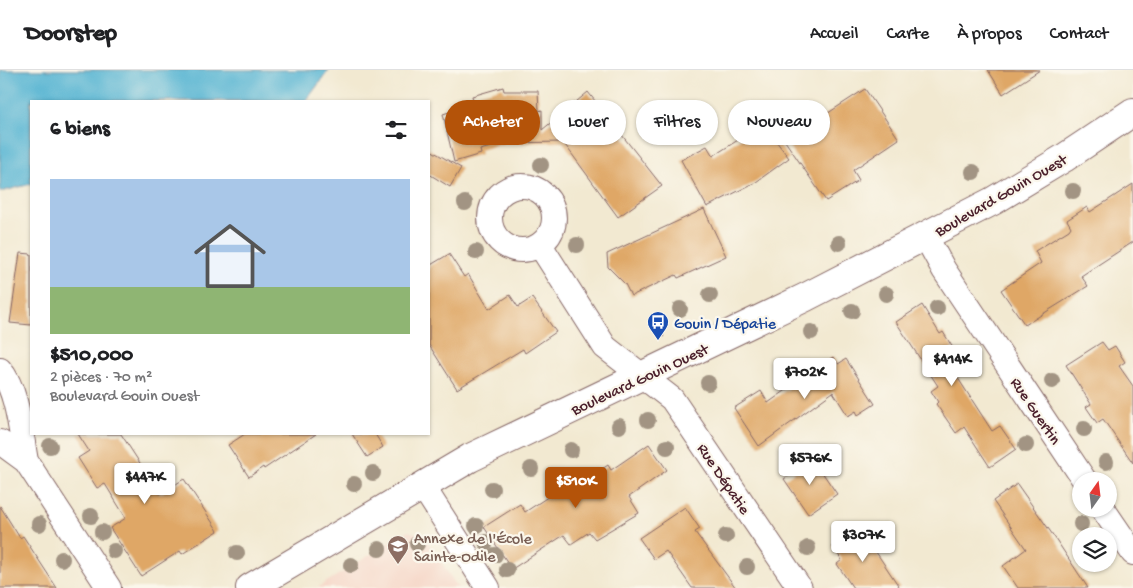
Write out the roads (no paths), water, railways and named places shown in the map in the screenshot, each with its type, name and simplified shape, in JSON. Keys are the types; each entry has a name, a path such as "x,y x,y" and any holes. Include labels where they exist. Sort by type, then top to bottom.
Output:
{"street":[{"name":"Boulevard Gouin Ouest","path":"250,588 422,485 498,444 806,297 926,237 1022,184 1133,112"},
{"name":"Rue Guertin","path":"926,237 944,270 1079,472"},
{"name":"Rue Dépatie","path":"540,245 605,347 672,399 800,588"},
{"path":"0,370 8,382 18,415 26,461"},
{"path":"0,442 26,461 109,588"},
{"path":"422,485 488,588"},
{"path":"1109,518 1133,553"}],"water":[{"path":"0,70 329,70 307,100 30,100 30,184 0,192"}],"place":[{"name":"Gouin / Dépatie","path":"658,341"},
{"name":"Annexe de l'École Sainte-Odile","path":"398,565"}]}
